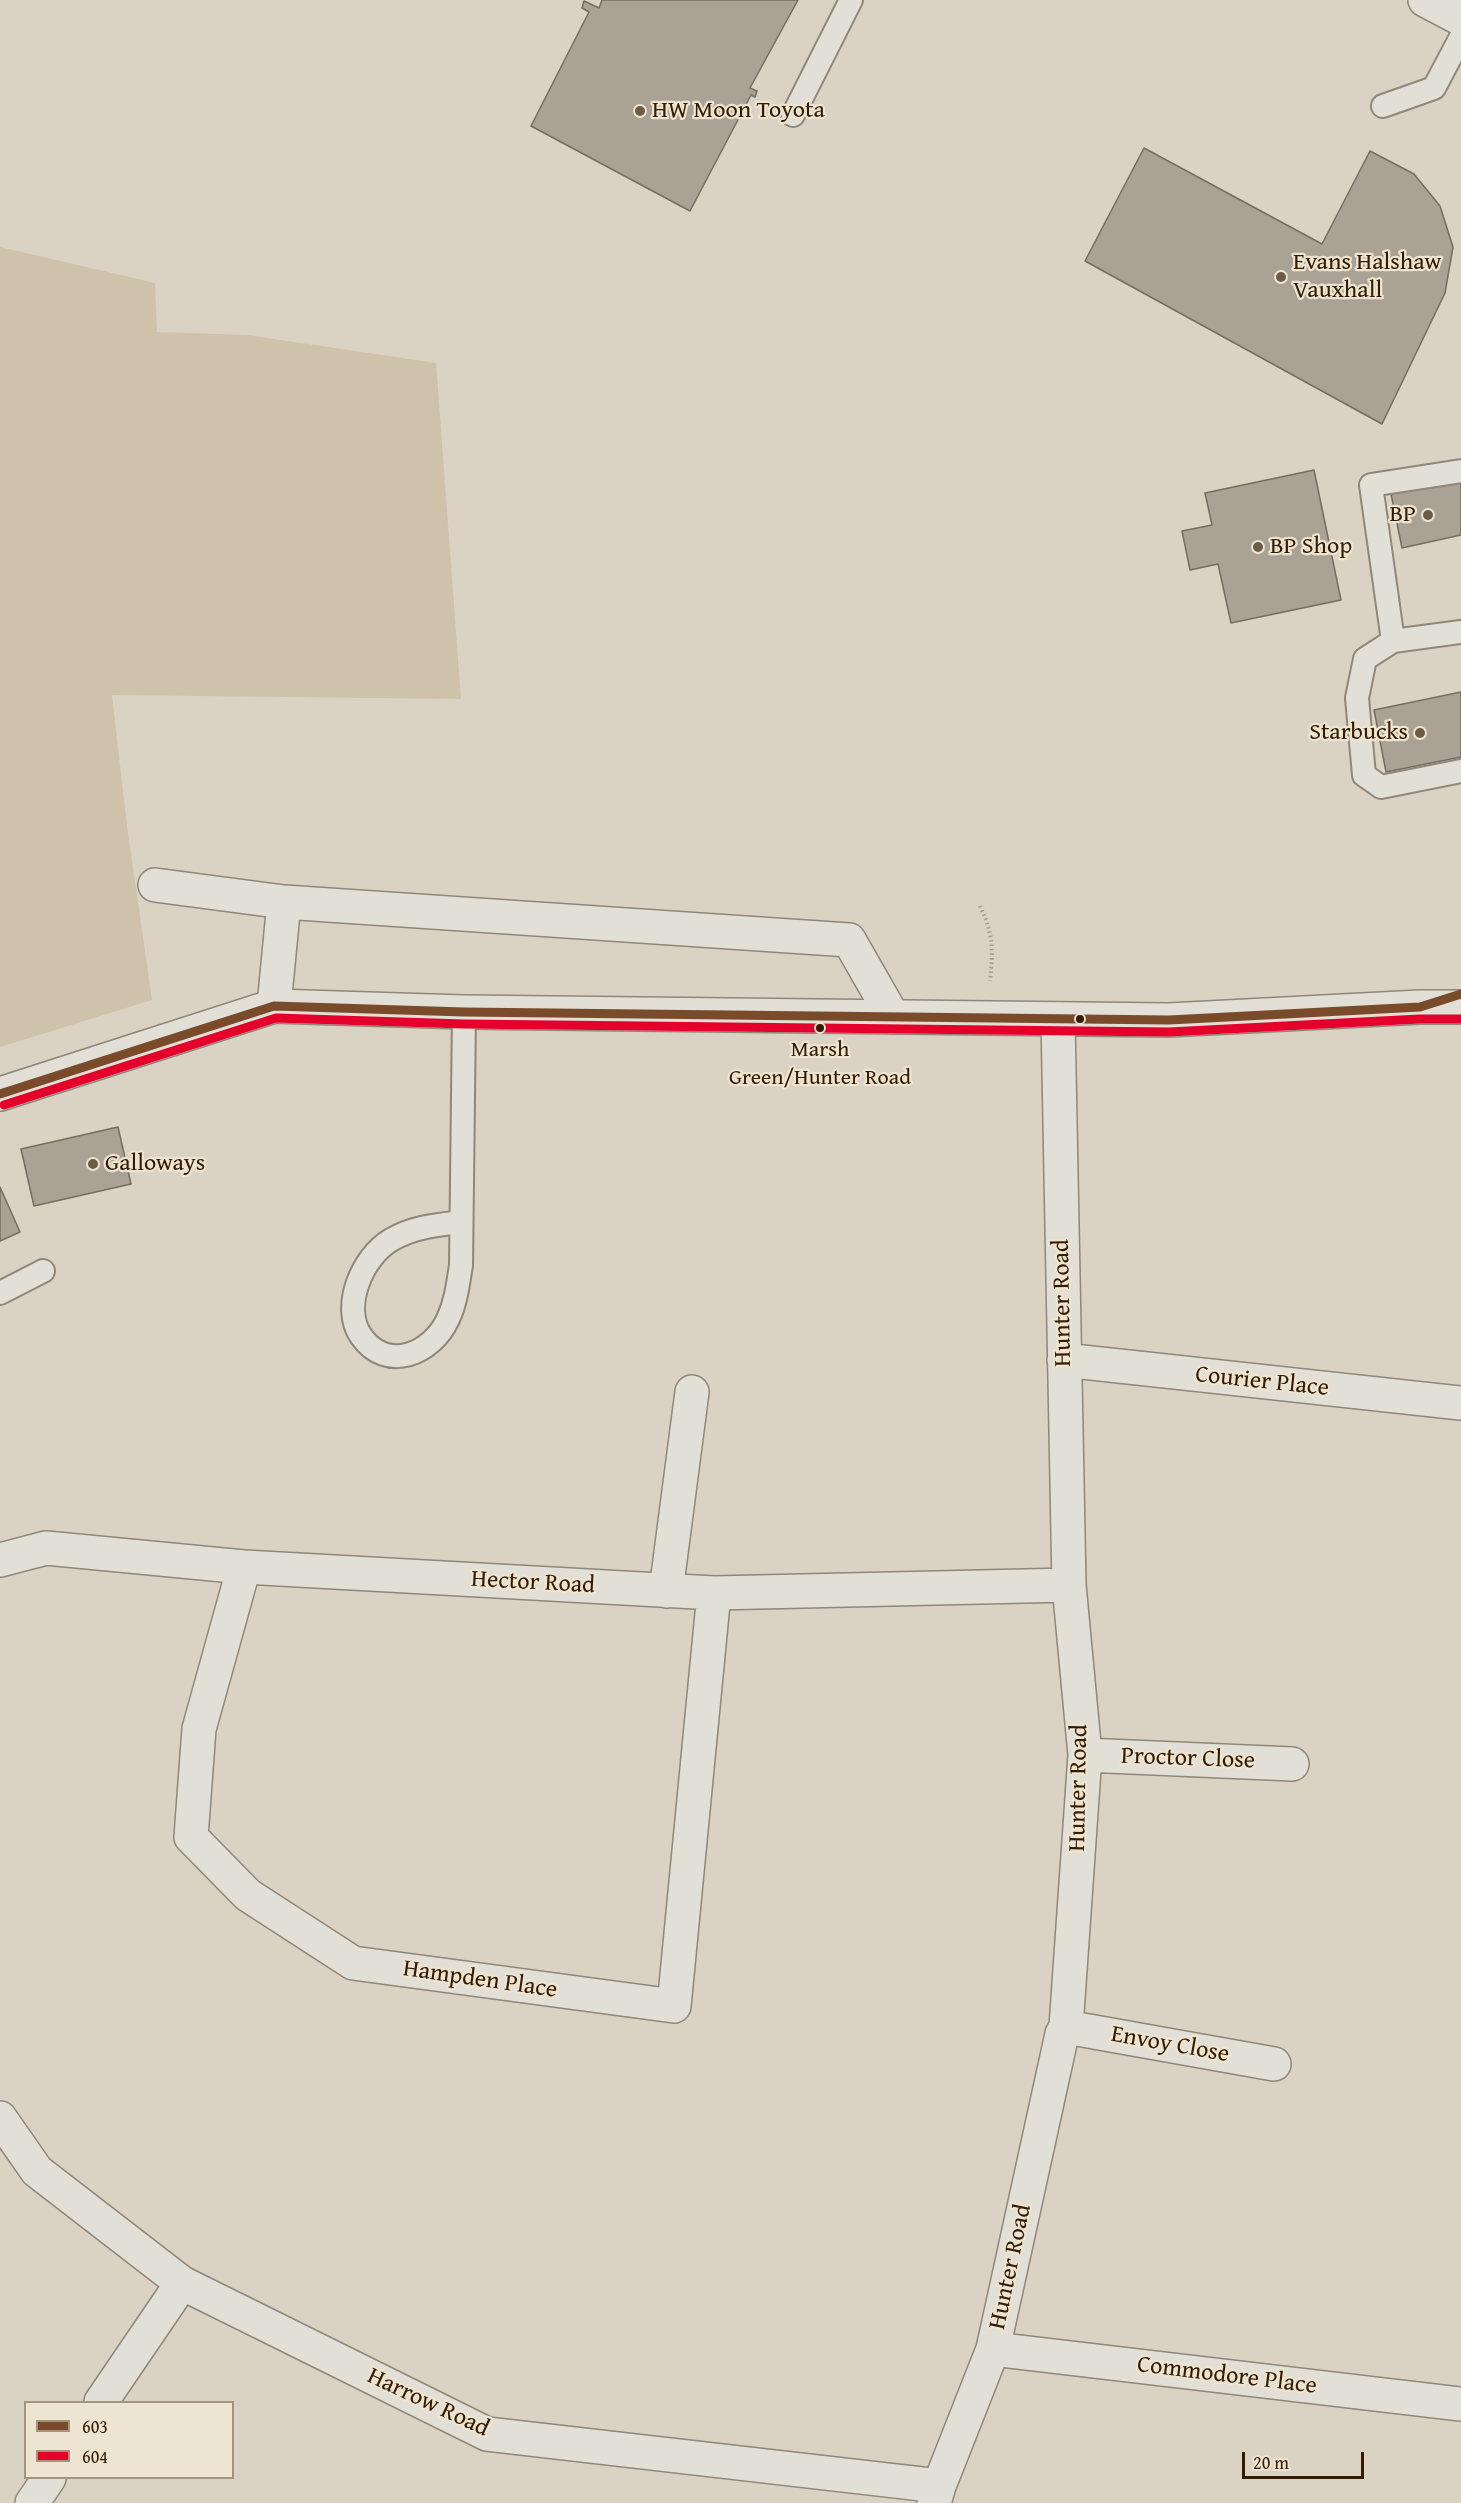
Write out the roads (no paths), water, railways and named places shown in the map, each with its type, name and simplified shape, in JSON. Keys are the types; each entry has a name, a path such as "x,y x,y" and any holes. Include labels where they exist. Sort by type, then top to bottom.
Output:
{"street":[{"path":"1425,0 1461,20"},
{"path":"155,885 284,902 849,940 893,1017"},
{"path":"274,1006 284,902"},
{"path":"1420,1007 1461,994"},
{"path":"0,1094 274,1006 464,1012 1169,1020 1420,1007 1461,1007"},
{"name":"Hunter Road","path":"936,2494 993,2349 1062,2034 1066,2027 1085,1755 1069,1586 1058,1019"},
{"name":"Courier Place","path":"1064,1360 1461,1403"},
{"path":"666,1591 692,1392"},
{"name":"Hector Road","path":"0,1560 46,1548 244,1567 714,1593 1069,1586"},
{"name":"Hampden Place","path":"244,1567 199,1729 191,1837 248,1895 353,1963 674,2006 714,1593"},
{"name":"Proctor Close","path":"1085,1755 1292,1764"},
{"name":"Envoy Close","path":"1066,2027 1274,2064"},
{"name":"Harrow Road","path":"0,2118 38,2171 182,2283 487,2434 936,2494"},
{"path":"102,2401 182,2283"},
{"name":"Commodore Place","path":"993,2349 1461,2404"},
{"path":"32,2503 48,2479"}],"lane":[{"path":"793,115 851,0"},
{"path":"1383,106 1434,88 1461,38"},
{"path":"1393,641 1371,485 1461,471"},
{"path":"1461,632 1393,641 1365,659 1357,698 1364,775 1381,787 1461,771"},
{"path":"461,1222 410,1231 388,1241 370,1260 358,1281 353,1300 354,1321 362,1336 376,1350 393,1356 415,1354 432,1342 447,1321 456,1298 461,1265 464,1012"},
{"path":"0,1293 43,1271"}],"place":[{"name":"HW Moon Toyota","path":"640,111"},
{"name":"Evans Halshaw Vauxhall","path":"1281,277"},
{"name":"BP","path":"1428,515"},
{"name":"BP Shop","path":"1258,547"},
{"name":"Starbucks","path":"1420,733"},
{"name":"Marsh Green/Hunter Road","path":"820,1028"},
{"name":"Galloways","path":"93,1164"}]}
